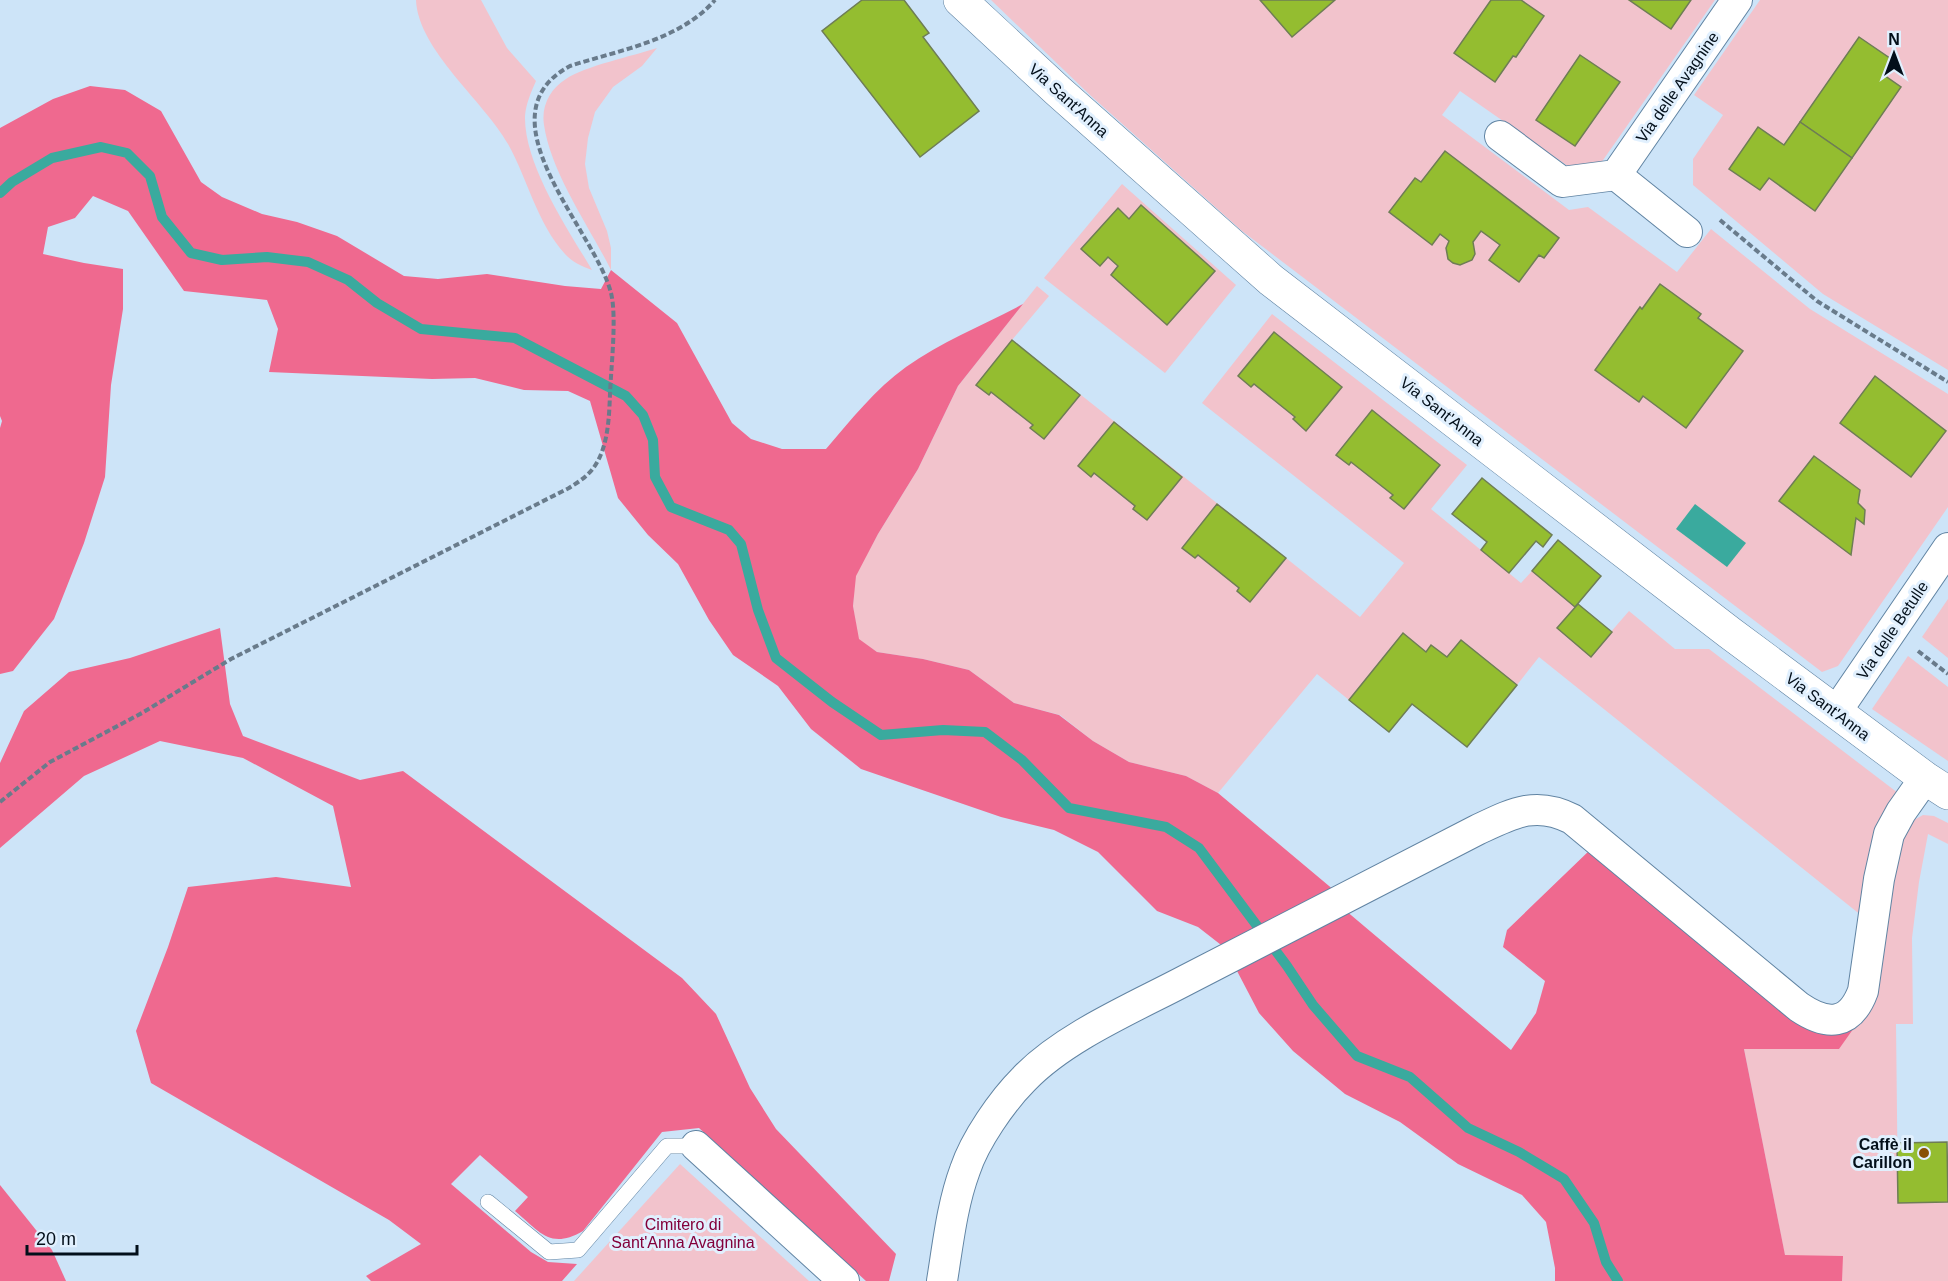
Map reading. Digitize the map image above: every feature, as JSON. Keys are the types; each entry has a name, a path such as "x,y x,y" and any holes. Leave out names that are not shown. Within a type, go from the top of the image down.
{"street":[{"name":"Via Sant'Anna","path":"960,0 1058,91 1271,280 1836,712 1936,785"},
{"name":"Via delle Avagnine","path":"1616,175 1737,0"},
{"path":"1500,136 1562,182 1616,175 1687,232"},
{"name":"Via delle Betulle","path":"1836,712 1948,548"},
{"path":"942,1281 965,1168 988,1126 1023,1079 1047,1057 1226,959 1513,813 1532,809 1546,810 1561,813 1572,819 1799,1007 1816,1017 1838,1019 1853,1012 1863,992 1879,879 1889,834 1901,812 1936,785"},
{"path":"696,1146 843,1281"}],"lane":[{"path":"488,1202 549,1252 578,1250 667,1146 696,1146"}],"path":[{"path":"0,802 50,762 142,713 231,659 569,488 588,475 598,462 604,445 609,411 613,312 611,294 540,150 534,130 538,97 549,79 560,71 670,33 696,17 715,0"},
{"path":"1716,217 1817,302 1948,382"}],"green space":[{"path":"416,0 481,0 507,48 536,81 525,116 532,155 549,196 592,270 571,259 555,242 540,215 508,144 428,38 420,19"},
{"path":"991,0 1715,0 1601,163 1569,167 1460,91 1442,115 1569,210 1588,207 1677,272 1711,229 1810,309 1948,394 1948,507 1838,666 1822,672 1242,231 1090,95"},
{"path":"1760,0 1948,0 1948,370 1823,294 1693,185 1693,159 1723,115 1694,95"},
{"path":"657,48 642,66 613,87 595,112 588,138 585,164 589,188 607,231 611,248 611,270 554,162 544,125 545,105 555,88 574,74"},
{"path":"1122,184 1236,285 1165,373 1044,278"},
{"path":"1037,286 1049,296 1012,340 1360,617 1404,563 1202,403 1272,314 1467,465 1431,509 1521,583 1532,571 1575,607 1557,628 1590,656 1629,611 1675,649 1709,649 1898,793 1862,916 1539,657 1517,685 1461,640 1447,657 1431,645 1426,652 1403,633 1349,700 1317,674 1218,793 1186,776 1129,762 1093,741 1060,715 1014,703 969,670 923,659 877,652 858,639 853,606 855,576 918,469 958,386"},
{"path":"1948,599 1948,658 1922,637"},
{"path":"1908,656 1948,687 1948,761 1872,709"},
{"path":"1923,815 1934,816 1948,823 1948,844 1928,834 1912,938 1913,1024 1896,1024 1898,1203 1948,1202 1948,1281 1842,1281 1842,1256 1785,1256 1744,1049 1839,1049 1883,920 1903,835 1914,820"},
{"name":"Cimitero di Sant'Anna Avagnina","path":"680,1164 809,1281 574,1281"}],"shaded area":[{"path":"90,86 125,90 161,111 201,182 222,197 262,214 297,222 337,236 404,276 438,279 487,274 601,289 611,270 677,323 732,423 751,439 782,449 826,449 874,395 906,367 949,341 1023,304 958,386 918,469 878,534 856,576 853,606 859,639 877,652 923,659 969,670 1014,703 1059,715 1093,741 1129,762 1186,776 1218,793 1335,891 1225,948 1198,927 1157,911 1098,852 1054,830 1001,817 861,769 811,729 778,686 733,655 709,620 678,564 648,535 618,498 590,401 568,391 524,390 475,378 432,379 269,372 278,329 267,300 184,291 128,211 93,196 75,218 48,227 43,254 123,269 123,309 111,385 105,477 84,543 54,619 13,671 0,674 0,428 2,421 0,416 0,128 53,99"},
{"path":"1695,504 1746,543 1727,567 1676,529"},
{"path":"220,628 230,704 243,736 360,780 403,771 682,978 716,1014 750,1088 776,1129 896,1254 889,1281 866,1281 699,1128 662,1132 583,1231 562,1239 554,1239 539,1232 515,1211 528,1197 480,1155 451,1184 531,1252 548,1262 577,1264 562,1281 371,1281 366,1276 421,1244 389,1220 151,1083 136,1031 188,887 276,877 351,887 333,806 243,758 160,741 84,776 0,848 0,763 24,711 69,672 130,658"},
{"path":"1592,848 1801,1022 1856,1025 1839,1049 1744,1049 1785,1255 1843,1256 1842,1281 1555,1281 1555,1268 1546,1222 1522,1195 1458,1164 1400,1122 1345,1094 1293,1051 1259,1013 1236,969 1345,910 1511,1050 1536,1013 1545,981 1503,947 1507,930"},
{"path":"0,1185 52,1250 66,1281 0,1281"}],"building":[{"path":"862,0 904,0 929,33 923,37 979,111 920,157 822,31"},
{"path":"1260,0 1335,0 1292,37"},
{"path":"1491,0 1521,0 1544,16 1516,57 1513,56 1495,82 1454,53"},
{"path":"1629,0 1691,0 1671,29"},
{"path":"1859,37 1894,61 1884,75 1901,87 1852,158 1800,122"},
{"path":"1580,55 1620,82 1575,146 1536,120"},
{"path":"1800,122 1852,158 1815,211 1769,178 1760,190 1729,169 1758,127 1784,145"},
{"path":"1445,151 1559,238 1544,258 1539,255 1519,282 1489,260 1500,245 1481,231 1473,242 1475,254 1472,260 1460,265 1448,259 1446,248 1449,241 1440,234 1432,245 1389,212 1415,178 1421,182"},
{"path":"1141,205 1215,271 1167,325 1111,275 1118,266 1108,257 1100,266 1081,249 1118,208 1129,219"},
{"path":"1660,284 1701,314 1698,318 1743,351 1686,428 1643,396 1639,402 1595,370 1640,307 1642,309"},
{"path":"1274,332 1342,387 1306,431 1293,419 1295,417 1254,384 1251,387 1238,376"},
{"path":"1012,340 1080,395 1044,439 1030,428 1033,425 991,392 989,395 976,385"},
{"path":"1875,376 1946,431 1911,477 1840,423"},
{"path":"1372,410 1440,465 1404,509 1390,498 1393,495 1351,462 1349,465 1336,455"},
{"path":"1114,422 1182,477 1147,520 1133,509 1135,506 1094,473 1091,477 1078,466"},
{"path":"1814,456 1860,490 1858,503 1865,510 1864,524 1856,518 1851,555 1779,501"},
{"path":"1482,478 1552,535 1543,547 1536,541 1509,573 1481,550 1487,542 1452,514"},
{"path":"1217,504 1286,558 1250,602 1237,591 1239,588 1198,555 1195,558 1182,548"},
{"path":"1558,540 1601,576 1575,607 1532,571"},
{"path":"1578,604 1612,632 1591,657 1557,628"},
{"path":"1403,633 1426,652 1431,645 1447,657 1461,640 1517,685 1467,747 1412,704 1389,732 1349,700"},
{"path":"1947,1142 1948,1202 1898,1203 1897,1143"}],"waterway":[{"path":"0,193 12,182 52,158 101,147 127,153 150,176 162,217 191,253 222,260 267,257 308,262 348,280 377,303 421,329 515,338 626,396 643,415 653,440 655,477 671,507 729,530 741,544 758,610 776,658 832,702 881,735 943,730 985,732 1022,760 1069,808 1166,827 1199,848 1287,966 1313,1005 1357,1056 1410,1077 1468,1128 1519,1152 1564,1179 1594,1223 1606,1262 1618,1281"}],"place":[{"name":"Caffè il Carillon","path":"1924,1153"}]}
